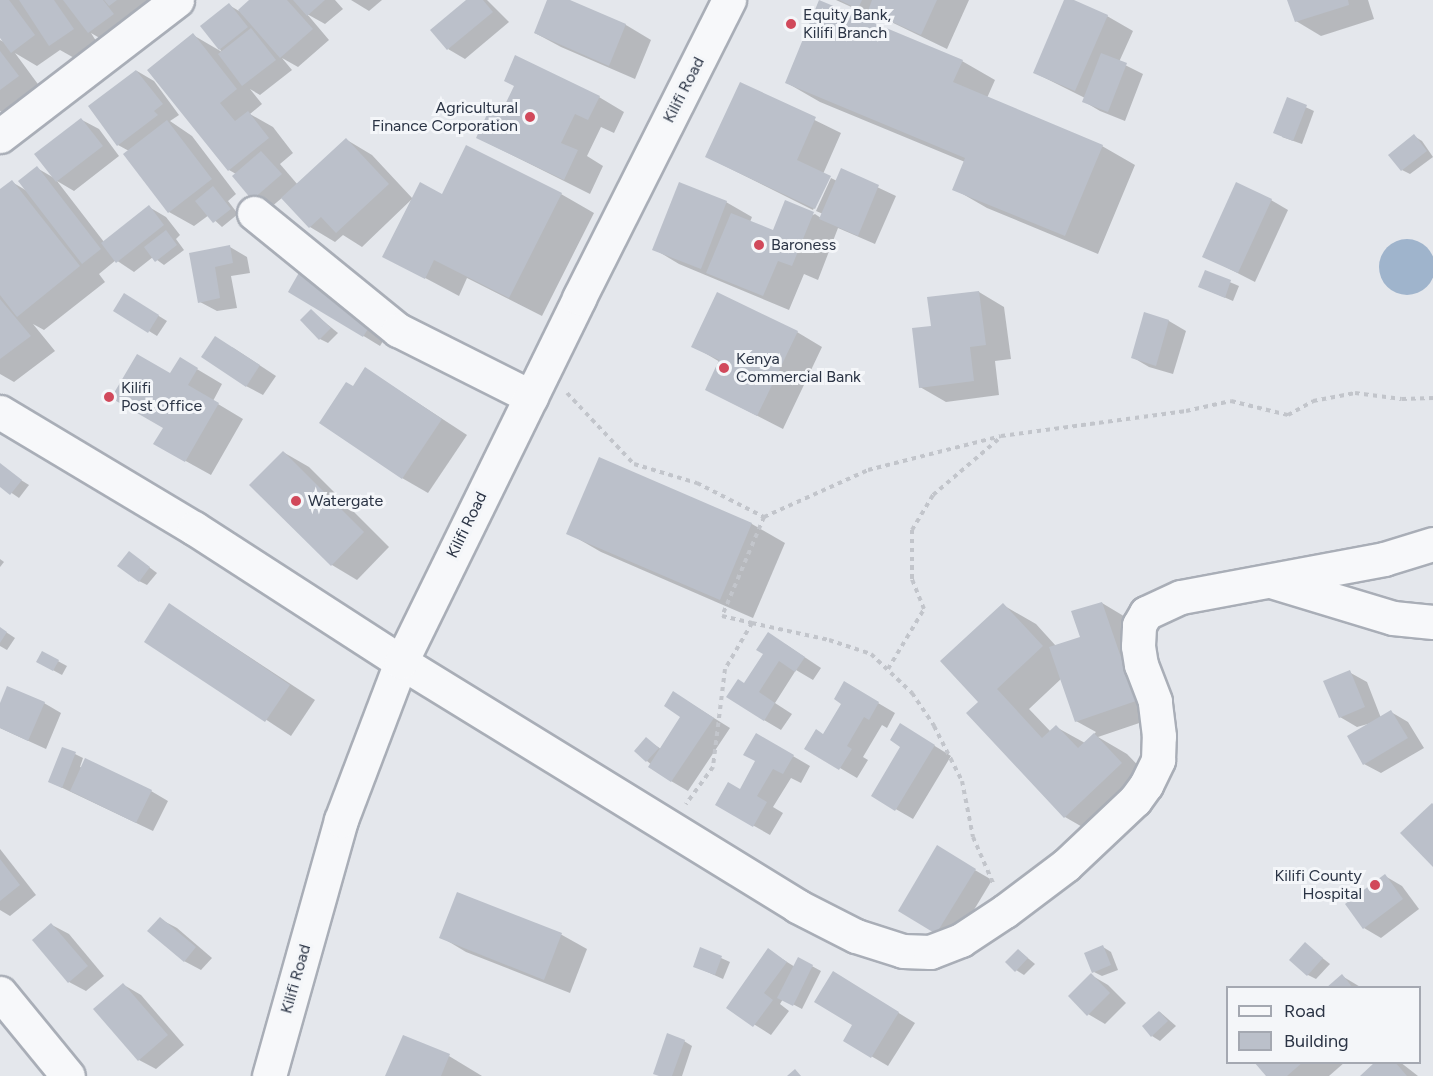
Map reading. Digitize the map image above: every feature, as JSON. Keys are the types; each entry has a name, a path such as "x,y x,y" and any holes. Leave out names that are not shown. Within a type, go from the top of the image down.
{"street":[{"path":"0,136 177,0"},
{"name":"Kilifi Road","path":"269,1076 341,820 401,662 729,0"},
{"path":"254,213 398,330 538,383"},
{"path":"0,412 194,528 401,662 798,906 856,936 903,951 930,952 961,940 1005,911 1066,865 1135,800 1158,760 1159,736 1155,701 1141,665 1138,646 1139,625 1146,613 1181,597 1384,559 1433,543"},
{"path":"1269,581 1393,618 1433,622"},
{"path":"0,993 68,1076"}],"path":[{"path":"538,383 634,464 698,483 764,517"},
{"path":"1005,911 973,837 962,781 934,726 912,693 871,654 829,640 722,616 764,517 868,470 1001,436 1176,413 1231,401 1288,415 1313,401 1355,393 1402,399 1433,398"},
{"path":"888,669 924,609 912,579 912,530 933,495 1001,436"},
{"path":"669,826 713,767 725,669 752,623"}],"water":[{"path":"1407,239 1418,241 1427,247 1433,256 1433,278 1427,287 1418,293 1407,295 1396,293 1387,287 1381,278 1379,267 1381,256 1387,247 1396,241"}],"building":[{"path":"0,0 9,0 35,35 11,53 0,38"},
{"path":"19,0 54,0 74,29 49,46"},
{"path":"63,0 103,0 114,14 88,33"},
{"path":"104,0 117,0 109,6"},
{"path":"249,0 287,0 313,29 280,58 238,10"},
{"path":"293,0 325,0 307,16"},
{"path":"466,0 483,0 493,12 447,50 430,30"},
{"path":"547,0 570,0 626,24 609,66 534,33"},
{"path":"819,0 963,60 953,82 1103,145 1065,236 952,190 965,158 785,83"},
{"path":"839,0 862,0 858,9"},
{"path":"872,0 937,0 921,35 868,11"},
{"path":"1064,0 1074,0 1108,15 1075,91 1033,73"},
{"path":"1287,0 1348,0 1349,5 1295,22"},
{"path":"229,3 248,27 219,50 200,26"},
{"path":"251,28 276,60 242,86 218,54"},
{"path":"193,33 237,89 220,103 235,121 248,111 269,138 228,171 147,70"},
{"path":"0,51 19,76 0,90"},
{"path":"1101,53 1127,63 1108,112 1082,102"},
{"name":"Agricultural Finance Corporation","path":"515,55 600,96 588,120 575,114 561,143 578,150 564,180 476,138 490,108 501,113 514,86 504,81"},
{"path":"136,70 163,104 154,111 158,115 117,146 88,106"},
{"path":"740,82 816,117 797,160 831,176 815,209 705,157"},
{"path":"1287,97 1307,105 1293,141 1273,133"},
{"path":"81,118 103,146 56,182 34,154"},
{"path":"167,120 212,179 168,213 123,154"},
{"path":"1414,134 1427,151 1401,171 1388,155"},
{"path":"346,138 389,184 336,233 321,217 309,228 281,198"},
{"path":"466,145 562,193 509,298 434,260 425,279 382,257 420,182 442,194"},
{"path":"261,151 282,174 252,200 232,176"},
{"path":"37,166 101,249 82,264 18,181"},
{"path":"841,168 879,185 858,236 819,219"},
{"path":"12,180 80,266 17,317 0,295 0,189"},
{"path":"679,182 727,201 701,269 652,250"},
{"path":"1236,182 1272,199 1238,273 1202,257"},
{"path":"213,186 231,209 213,223 195,201"},
{"name":"Baroness","path":"785,200 814,212 792,266 778,261 763,296 706,273 731,213 773,230"},
{"path":"149,205 164,225 116,263 101,243"},
{"path":"166,230 177,245 155,262 144,247"},
{"path":"230,245 233,263 215,267 220,298 198,303 189,253"},
{"path":"301,269 377,314 363,337 288,292"},
{"path":"1205,270 1231,280 1225,298 1198,287"},
{"path":"979,291 986,345 970,347 974,381 919,388 912,328 931,326 927,297"},
{"path":"717,292 798,331 757,416 705,390 719,360 691,347"},
{"path":"124,293 159,315 148,333 113,311"},
{"path":"0,299 31,336 0,359"},
{"path":"311,309 331,328 319,340 300,320"},
{"path":"1144,312 1169,320 1156,366 1131,358"},
{"path":"215,336 260,365 246,387 201,357"},
{"path":"137,354 170,373 180,357 198,368 188,385 219,403 185,462 153,444 163,428 111,398"},
{"path":"365,367 442,419 402,479 319,423 346,382 353,386"},
{"path":"283,451 364,532 331,566 249,485"},
{"path":"599,457 752,523 720,600 566,534"},
{"path":"0,463 22,480 10,495 0,487"},
{"path":"129,551 150,567 139,582 117,566"},
{"path":"1102,602 1136,701 1075,722 1049,647 1080,637 1071,611"},
{"path":"169,603 290,685 265,722 144,642"},
{"path":"1003,603 1043,646 997,689 1042,738 1056,725 1078,748 1094,733 1122,763 1064,818 966,713 978,702 940,661"},
{"path":"0,627 7,632 0,643"},
{"path":"768,632 805,657 795,672 779,661 759,692 775,703 764,721 726,697 738,679 744,683 763,654 756,650"},
{"path":"42,651 59,660 53,671 36,662"},
{"path":"1350,670 1365,707 1339,718 1323,681"},
{"path":"844,681 879,702 869,720 864,717 847,746 852,749 839,770 804,749 816,729 823,734 841,704 834,699"},
{"path":"7,686 45,702 28,741 0,728 0,703"},
{"path":"673,691 714,718 671,782 648,767 680,717 664,706"},
{"path":"1391,710 1408,738 1363,765 1347,736"},
{"path":"900,723 935,745 895,811 871,796 900,747 890,740"},
{"path":"756,733 794,755 783,774 773,769 757,796 767,802 753,827 715,805 728,782 740,789 755,761 743,755"},
{"path":"646,737 659,748 646,762 634,751"},
{"path":"62,747 76,752 62,788 48,782"},
{"path":"85,758 152,790 136,823 70,791"},
{"path":"1433,804 1433,867 1400,833"},
{"path":"937,845 976,869 936,934 898,911"},
{"path":"0,859 20,885 0,901"},
{"path":"1385,874 1403,899 1363,929 1345,904"},
{"path":"457,892 562,933 544,980 439,938"},
{"path":"160,917 196,947 184,962 147,931"},
{"path":"51,923 88,966 68,983 32,940"},
{"path":"1305,942 1323,958 1307,976 1289,960"},
{"path":"1103,945 1111,965 1092,973 1084,953"},
{"path":"700,947 722,956 715,975 693,967"},
{"path":"768,948 787,962 764,993 773,1000 753,1027 726,1008"},
{"path":"1018,949 1028,958 1015,972 1005,962"},
{"path":"798,957 813,965 793,1006 777,998"},
{"path":"833,971 899,1012 871,1058 843,1041 852,1025 814,1002"},
{"path":"1091,973 1110,993 1087,1016 1068,996"},
{"path":"1342,974 1351,986 1328,986"},
{"path":"123,983 168,1035 138,1061 93,1009"},
{"path":"1159,1011 1168,1021 1151,1037 1142,1026"},
{"path":"667,1033 685,1040 672,1076 659,1076 653,1074"},
{"path":"403,1035 450,1054 441,1076 385,1076"},
{"path":"1256,1064 1301,1064 1287,1076 1266,1076"},
{"path":"1373,1064 1397,1064 1407,1076 1360,1076"},
{"path":"795,1069 801,1076 787,1076"}],"place":[{"name":"Equity Bank, Kilifi Branch","path":"791,24"},
{"name":"Agricultural Finance Corporation","path":"530,117"},
{"name":"Baroness","path":"759,245"},
{"name":"Kenya Commercial Bank","path":"724,368"},
{"name":"Kilifi Post Office","path":"109,397"},
{"name":"Watergate","path":"296,501"},
{"name":"Kilifi County Hospital","path":"1375,885"}]}
